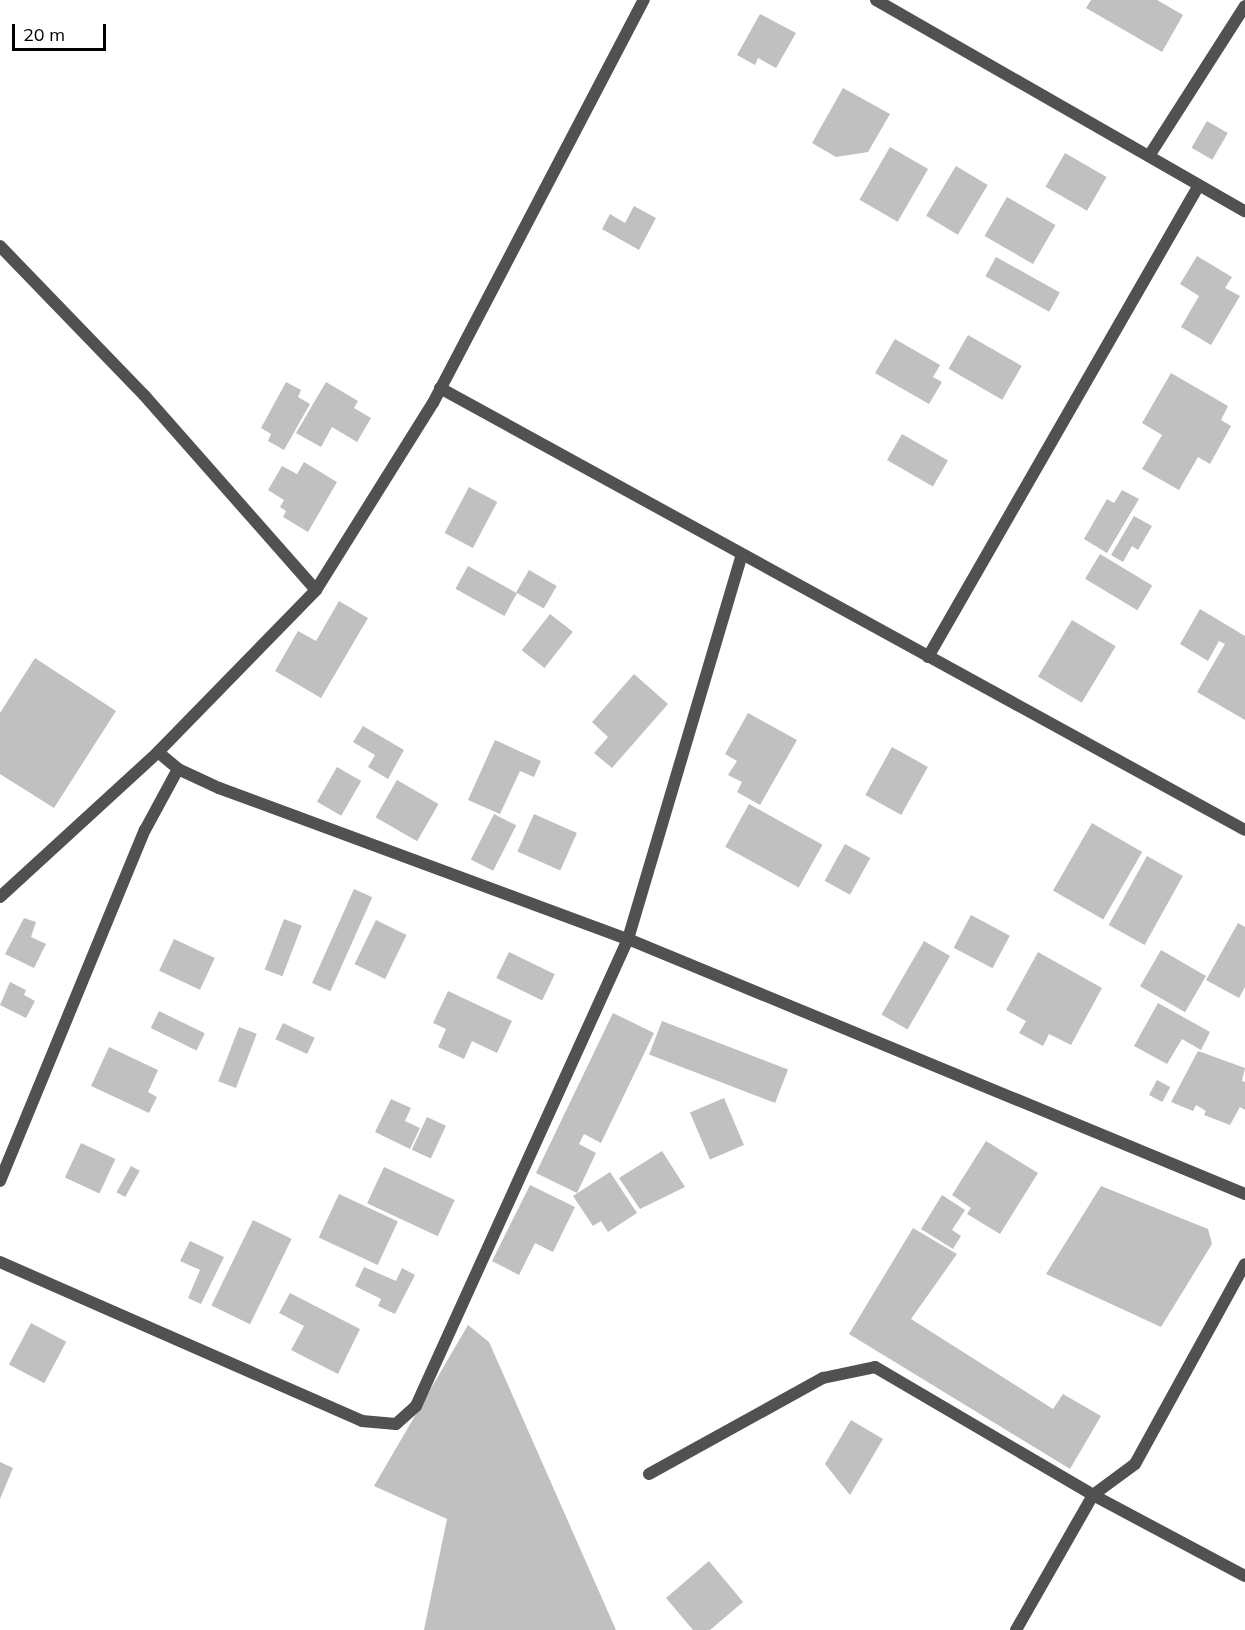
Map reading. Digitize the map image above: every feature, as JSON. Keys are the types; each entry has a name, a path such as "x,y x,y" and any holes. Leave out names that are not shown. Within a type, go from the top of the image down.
{"street":[{"path":"0,897 158,752 316,590 440,388 644,0"},
{"path":"876,0 1245,211"},
{"path":"1149,156 1245,6"},
{"path":"928,657 1199,185"},
{"path":"0,246 144,395 316,590"},
{"path":"440,388 1245,830"},
{"path":"0,1262 362,1421 396,1424 416,1406 628,939 742,555"},
{"path":"158,752 178,769 219,788 628,939 1245,1194"},
{"path":"0,1181 145,830 178,769"},
{"path":"1016,1630 1093,1495 1135,1464 1245,1264"},
{"path":"649,1474 823,1378 874,1367 1093,1495 1245,1576"}],"building":[{"path":"1091,0 1157,0 1183,15 1162,52 1086,8"},
{"path":"760,14 796,33 776,68 758,58 755,65 737,55"},
{"path":"843,88 890,114 868,152 836,157 812,143"},
{"path":"1207,121 1228,133 1212,160 1192,148"},
{"path":"890,147 928,169 898,222 860,200"},
{"path":"1065,153 1107,177 1087,211 1046,187"},
{"path":"956,166 988,185 958,235 926,216"},
{"path":"1007,197 1055,225 1033,264 984,236"},
{"path":"634,206 656,218 639,250 602,229 610,214 625,223"},
{"path":"1197,256 1232,277 1225,288 1240,296 1211,345 1181,327 1199,296 1180,284"},
{"path":"996,257 1060,292 1049,312 985,276"},
{"path":"968,335 1022,366 1002,400 948,369"},
{"path":"895,339 940,365 933,377 942,382 929,404 875,373"},
{"path":"1171,373 1228,406 1221,420 1231,426 1210,464 1198,457 1179,490 1142,469 1162,435 1142,423"},
{"path":"286,382 301,390 298,397 310,404 284,450 268,441 271,434 261,428"},
{"path":"326,382 358,401 354,408 371,418 357,442 332,427 321,447 296,433"},
{"path":"902,434 948,460 933,486 887,460"},
{"path":"304,462 337,482 308,532 283,517 286,511 280,507 284,500 268,490 282,466 297,474"},
{"path":"469,487 497,502 473,548 445,533"},
{"path":"1122,490 1139,499 1107,553 1084,539 1107,499 1114,503"},
{"path":"1134,516 1152,526 1138,550 1132,546 1123,562 1111,555"},
{"path":"1100,554 1152,585 1137,610 1085,579"},
{"path":"468,566 517,593 504,616 455,589"},
{"path":"529,570 557,586 544,609 516,593"},
{"path":"339,601 368,618 321,698 275,671 298,631 316,641"},
{"path":"1200,609 1245,636 1245,720 1197,692 1225,644 1219,641 1208,661 1180,644"},
{"path":"550,614 573,632 545,668 522,650"},
{"path":"1072,620 1116,646 1082,703 1038,677"},
{"path":"35,658 116,711 54,808 0,774 0,713"},
{"path":"634,674 668,704 612,768 594,753 608,737 592,722"},
{"path":"748,713 797,740 760,805 737,792 742,782 728,775 737,761 725,754"},
{"path":"363,726 404,750 388,779 368,767 375,755 353,742"},
{"path":"495,740 541,761 534,777 520,771 500,814 468,800"},
{"path":"892,747 928,767 901,815 865,795"},
{"path":"337,767 361,781 341,816 317,802"},
{"path":"397,780 439,804 417,841 376,817"},
{"path":"749,804 822,845 799,888 725,847"},
{"path":"494,814 516,825 493,871 471,859"},
{"path":"534,814 577,833 560,871 517,851"},
{"path":"1092,823 1142,852 1103,920 1053,891"},
{"path":"845,844 870,858 850,895 825,881"},
{"path":"1147,856 1183,876 1145,945 1109,925"},
{"path":"354,889 372,897 330,991 312,983"},
{"path":"971,915 1010,936 992,968 954,948"},
{"path":"24,918 36,922 31,937 46,944 34,968 5,954"},
{"path":"284,919 302,926 282,976 265,969"},
{"path":"376,920 407,935 385,979 355,964"},
{"path":"1238,923 1245,927 1245,987 1239,998 1206,980"},
{"path":"174,939 215,958 200,990 159,971"},
{"path":"924,941 950,956 907,1030 882,1015"},
{"path":"1161,950 1206,976 1185,1012 1140,986"},
{"path":"509,952 555,974 542,1000 496,978"},
{"path":"1038,952 1102,988 1071,1045 1049,1034 1043,1046 1019,1033 1026,1021 1006,1010"},
{"path":"10,982 26,990 24,995 35,1001 26,1018 0,1005"},
{"path":"448,991 512,1021 497,1053 472,1041 464,1059 438,1047 446,1029 433,1023"},
{"path":"1158,1003 1210,1032 1201,1050 1182,1039 1167,1064 1134,1046"},
{"path":"159,1011 205,1033 197,1050 151,1028"},
{"path":"613,1013 654,1033 601,1143 584,1134 579,1144 596,1153 577,1193 536,1173"},
{"path":"662,1021 788,1069 775,1103 649,1055"},
{"path":"283,1023 315,1038 307,1054 275,1039"},
{"path":"239,1027 257,1034 236,1088 218,1081"},
{"path":"109,1047 158,1070 148,1092 157,1097 149,1113 91,1086"},
{"path":"1198,1051 1245,1068 1242,1081 1245,1082 1245,1110 1240,1107 1230,1125 1204,1115 1206,1111 1196,1105 1193,1111 1171,1102"},
{"path":"1157,1080 1170,1087 1162,1102 1149,1095"},
{"path":"724,1098 744,1145 710,1159 690,1112"},
{"path":"391,1099 411,1108 405,1121 420,1128 410,1149 375,1132"},
{"path":"427,1117 446,1126 431,1159 412,1150"},
{"path":"986,1141 1038,1173 1000,1234 967,1214 971,1208 952,1195"},
{"path":"81,1143 115,1159 99,1193 65,1177"},
{"path":"662,1151 685,1187 640,1209 619,1178"},
{"path":"131,1166 140,1171 125,1197 116,1192"},
{"path":"384,1167 455,1200 438,1236 367,1203"},
{"path":"610,1172 637,1213 608,1232 601,1221 593,1226 573,1196"},
{"path":"530,1185 575,1207 553,1252 535,1243 519,1275 492,1261"},
{"path":"1101,1186 1208,1229 1212,1244 1161,1327 1046,1274"},
{"path":"339,1194 398,1221 378,1265 319,1238"},
{"path":"942,1195 965,1210 952,1230 961,1236 953,1249 921,1229"},
{"path":"253,1220 292,1239 250,1324 211,1305"},
{"path":"913,1228 957,1254 911,1319 1053,1409 1063,1394 1101,1416 1070,1469 849,1334"},
{"path":"190,1241 224,1257 201,1304 188,1298 200,1270 180,1261"},
{"path":"364,1267 396,1281 402,1268 415,1275 395,1314 378,1306 381,1299 355,1286"},
{"path":"290,1293 360,1329 338,1374 291,1350 304,1326 279,1313"},
{"path":"31,1323 66,1342 44,1383 9,1364"},
{"path":"468,1325 489,1342 616,1630 424,1630 447,1519 374,1486"},
{"path":"851,1420 883,1439 850,1495 825,1464"},
{"path":"0,1462 13,1468 0,1499"},
{"path":"709,1561 743,1602 710,1630 693,1630 666,1598"}]}
